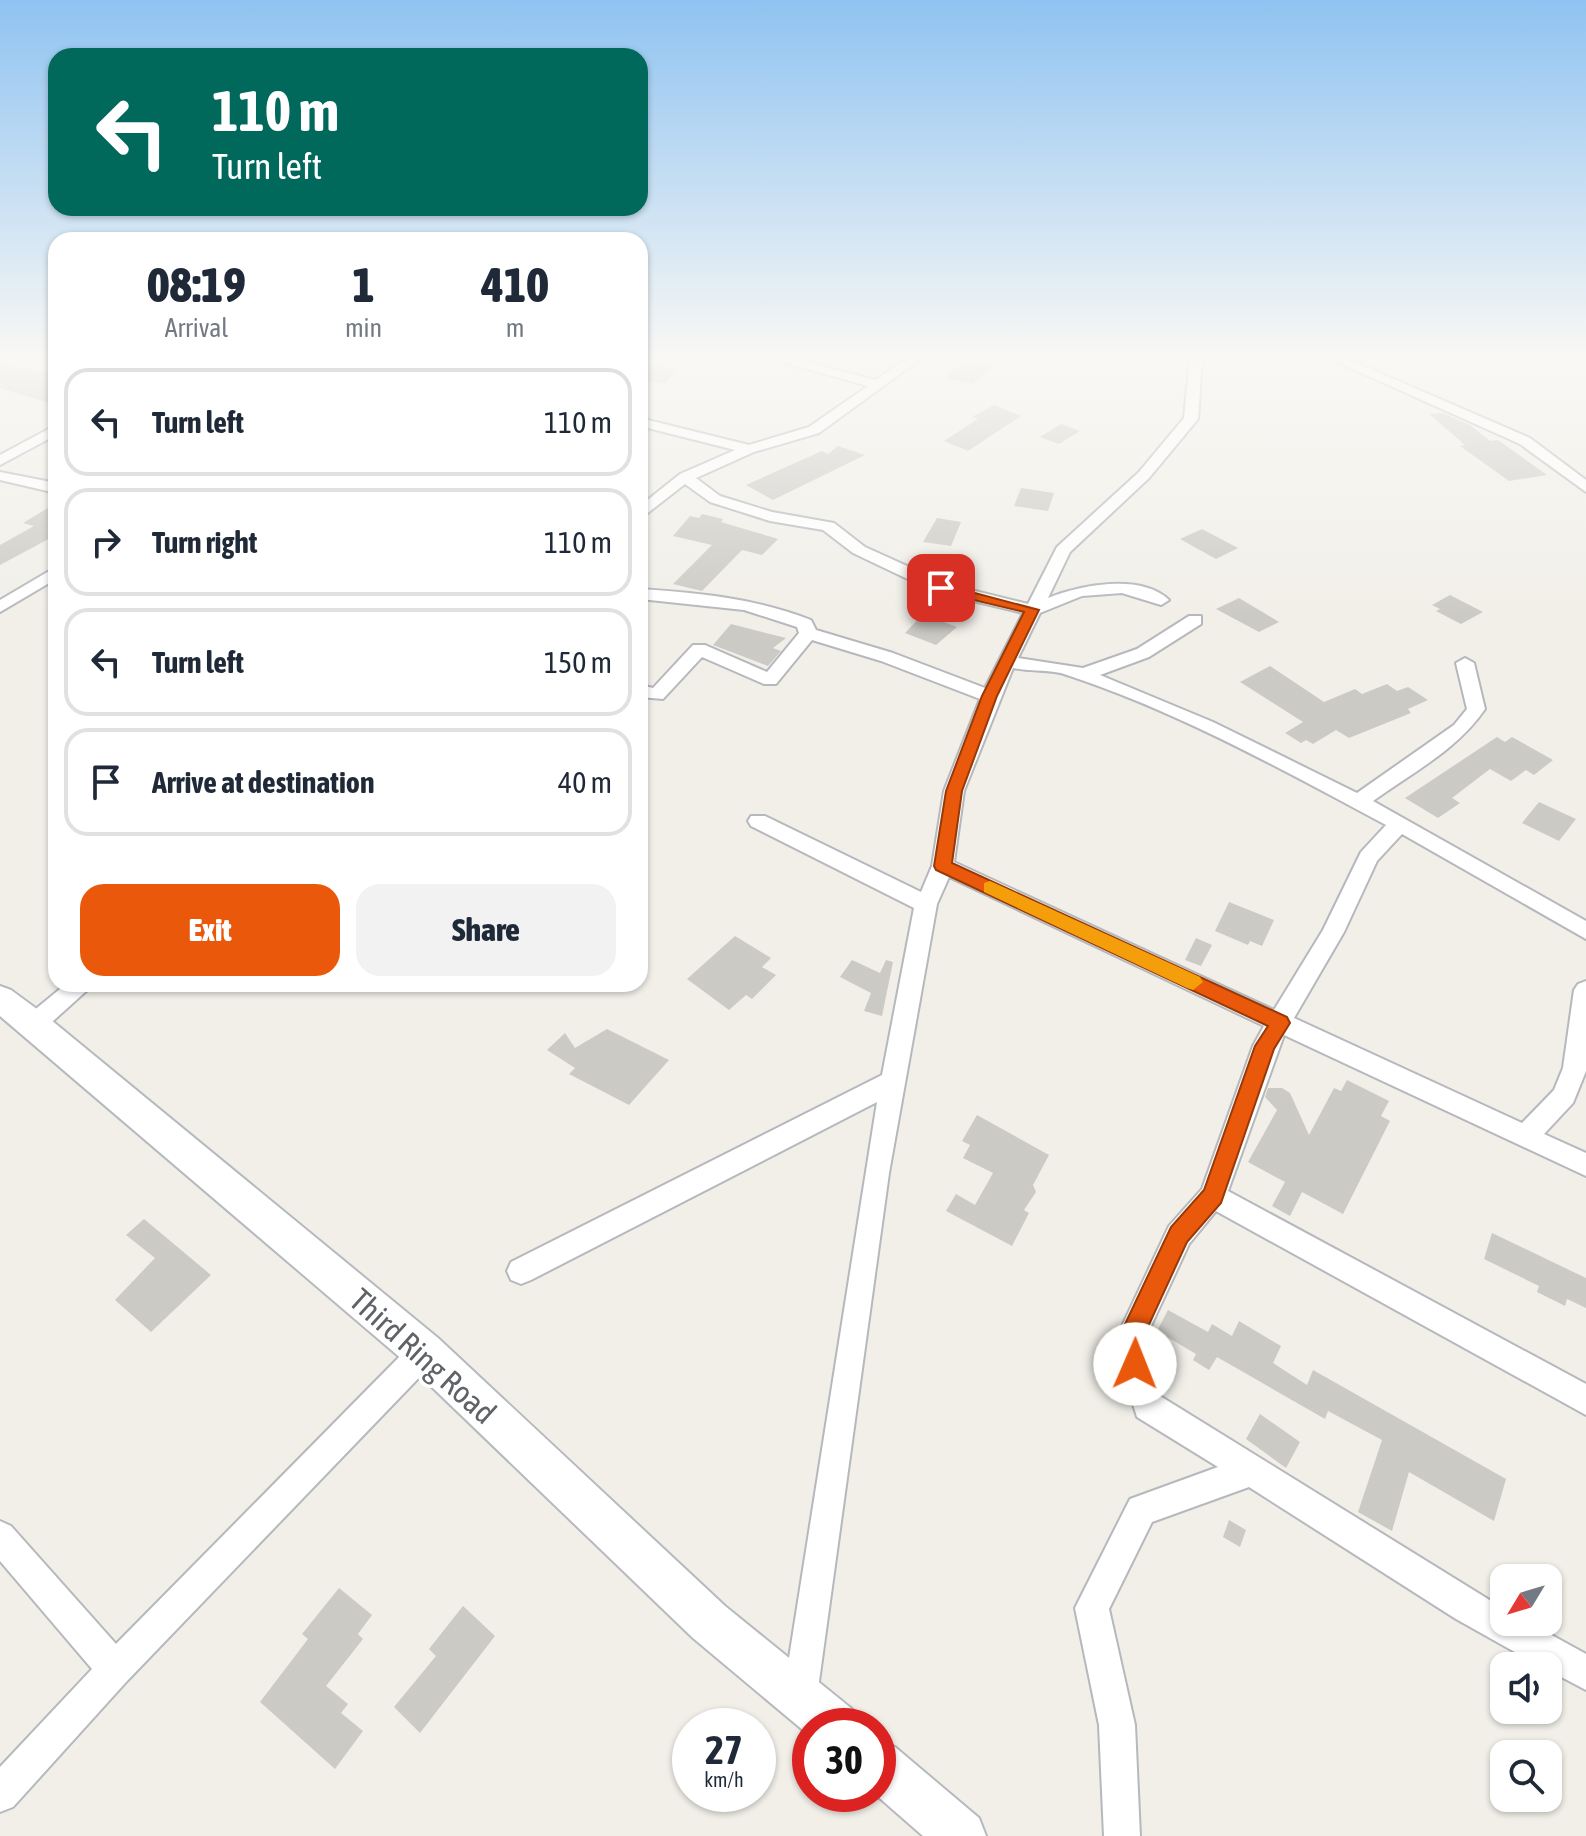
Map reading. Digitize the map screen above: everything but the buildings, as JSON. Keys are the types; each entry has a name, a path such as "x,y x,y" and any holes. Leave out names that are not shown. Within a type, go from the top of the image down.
{"street":[{"path":"0,461 30,444"},
{"path":"728,444 749,449"},
{"path":"648,507 685,477 767,444"},
{"path":"800,1696 876,1173 926,904 943,866 954,791 990,696 1063,550 1144,475 1170,444"},
{"path":"1529,444 1586,487"},
{"path":"0,476 48,486"},
{"path":"685,477 715,499 770,516 828,526 859,550 941,588 1032,610 1079,591 1123,588 1161,600"},
{"path":"0,607 48,577"},
{"path":"648,595 725,600 768,608 805,624 808,633"},
{"path":"1082,675 1143,653 1195,620"},
{"path":"648,693 657,695 699,649 770,680 808,633"},
{"path":"808,633 887,657 990,696"},
{"path":"1008,661 1070,669 1194,721 1498,878 1586,931"},
{"path":"1356,803 1461,729 1476,709 1465,663"},
{"path":"758,821 926,904"},
{"path":"1398,825 1368,857 1333,932 1265,1046 1213,1196 1179,1235 1128,1343 1148,1406 1468,1607 1586,1673"},
{"path":"943,866 1586,1165"},
{"path":"1525,1137 1564,1096 1575,1068 1586,990"},
{"path":"34,1024 72,992"},
{"name":"Third Ring Road","path":"0,999 34,1024 424,1352 709,1622 814,1708"},
{"path":"521,1271 894,1081"},
{"path":"1213,1196 1586,1400"},
{"path":"0,1794 115,1669 424,1352"},
{"path":"1122,1836 1117,1725 1092,1608 1141,1510 1252,1471"},
{"path":"0,1537 115,1669"},
{"path":"896,1780 961,1836"}],"slow traffic":[{"path":"990,888 1193,982"}],"route":[{"path":"941,588 1032,610 990,696 954,791 943,866 1280,1023 1265,1046 1213,1196 1179,1235 1128,1343 1135,1364"}]}
